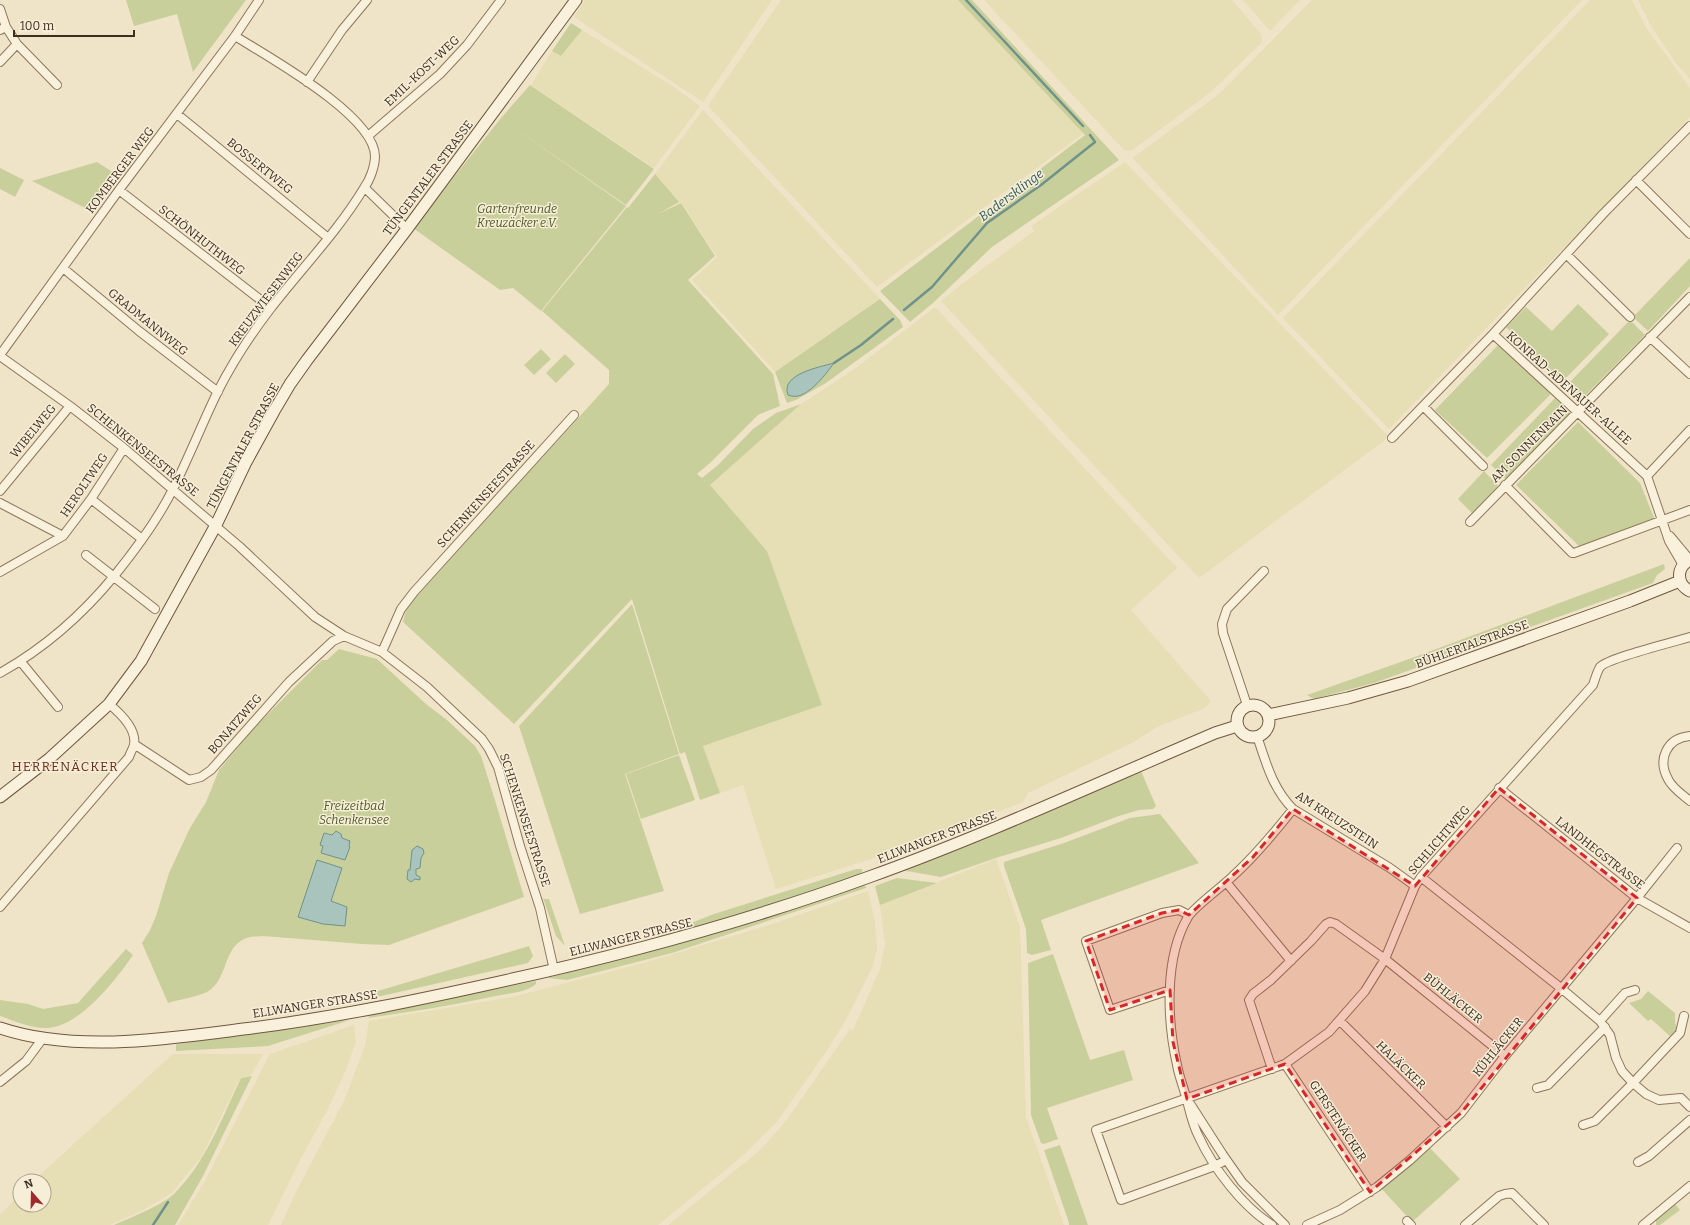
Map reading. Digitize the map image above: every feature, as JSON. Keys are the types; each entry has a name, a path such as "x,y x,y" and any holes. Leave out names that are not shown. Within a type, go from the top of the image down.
{"main road":[{"name":"TÜNGENTALER STRASSE","path":"0,797 76,735 109,704 140,661 216,525 250,456 286,391 307,360 407,229 576,0"},
{"path":"1686,562 1679,572 1680,581 1685,588 1690,590"},
{"name":"BÜHLERTALSTRASSE","path":"1268,715 1348,698 1408,681 1630,601 1680,581"},
{"path":"1252,704 1262,707 1268,715 1268,726 1262,734 1257,736 1252,737 1243,734 1237,726 1237,716 1239,711 1247,705 1252,704"},
{"name":"ELLWANGER STRASSE","path":"0,1028 43,1038 104,1042 165,1038 273,1025 360,1012 554,970 731,924 866,878 999,827 1214,733 1237,726"}],"street":[{"name":"KOMBERGER WEG","path":"0,356 119,190 235,36 259,0"},
{"path":"308,82 342,30 367,0"},
{"name":"EMIL-KOST-WEG","path":"368,136 440,74 467,45 501,0"},
{"path":"0,9 3,28 16,44 57,85"},
{"name":"KREUZWIESENWEG","path":"0,674 21,662 65,626 114,576 142,539 173,490 218,392 242,348 270,308 365,188 369,179 375,157 372,142 352,117 308,82 235,36"},
{"path":"0,62 16,44"},
{"name":"BOSSERTWEG","path":"177,114 327,237"},
{"path":"1493,334 1636,180 1690,126"},
{"path":"1636,180 1690,234"},
{"path":"365,188 407,229"},
{"name":"SCHÖNHUTHWEG","path":"119,190 270,308"},
{"path":"1566,254 1630,317"},
{"name":"GRADMANNWEG","path":"63,268 139,332 218,392"},
{"name":"AM SONNENRAIN","path":"1470,522 1690,297"},
{"name":"KONRAD-ADENAUER-ALLEE","path":"1392,438 1493,334 1647,476"},
{"path":"1650,337 1690,374"},
{"name":"SCHENKENSEESTRASSE","path":"0,356 70,406 124,448 216,525 316,617 344,636 382,652 427,687 482,739 489,748 498,767 520,846 540,908 554,970"},
{"name":"WIBELWEG","path":"0,491 70,406"},
{"path":"1423,406 1483,466"},
{"name":"SCHENKENSEESTRASSE","path":"382,652 401,608 574,415"},
{"path":"1686,562 1662,521 1647,476 1690,430"},
{"name":"HEROLTWEG","path":"63,536 91,499 124,448"},
{"path":"1505,485 1572,553 1690,510"},
{"path":"91,499 142,539"},
{"path":"0,503 63,536"},
{"path":"0,572 63,536"},
{"path":"86,555 155,609"},
{"path":"1247,705 1223,633 1222,624 1227,610 1264,571"},
{"name":"BONATZWEG","path":"134,744 189,780 200,778 211,770 289,682 333,641 344,636"},
{"name":"SCHLICHTWEG","path":"1215,1166 1120,1200 1096,1130 1285,1064 1329,1032 1365,991 1385,959 1415,886 1421,877 1499,788 1593,685 1600,668 1606,663 1690,637"},
{"path":"21,662 58,707"},
{"path":"0,907 129,757 134,744 131,729 121,713 109,704"},
{"name":"AM KREUZSTEIN","path":"1257,736 1275,786 1293,809 1390,868 1415,886"},
{"path":"1690,736 1682,737 1672,743 1665,752 1663,762 1667,779 1672,786 1690,801"},
{"name":"LANDHEGSTRASSE","path":"1499,788 1637,898 1690,928"},
{"path":"1272,1225 1250,1207 1233,1189 1215,1166 1199,1138 1190,1115 1177,1064 1170,1013 1170,990 1175,951 1180,933 1189,915 1253,857 1293,809"},
{"name":"KÜHLÄCKER","path":"1307,1225 1340,1210 1370,1192 1409,1161 1461,1113 1505,1056 1562,989 1677,848"},
{"path":"1421,877 1562,989 1603,1024 1610,1035 1619,1065 1633,1083 1646,1094 1659,1100 1681,1098 1690,1107"},
{"path":"1226,882 1291,961 1271,980 1253,994 1249,1000 1272,1069"},
{"path":"1170,990 1110,1010 1086,941 1162,913 1179,910 1189,915"},
{"name":"BÜHLÄCKER","path":"1291,961 1326,924 1330,922 1336,924 1385,959 1505,1056"},
{"path":"1537,1088 1548,1085 1603,1024 1625,993 1635,990"},
{"path":"1583,1125 1595,1121 1680,1033 1684,1016"},
{"name":"HALÄCKER","path":"1340,1021 1447,1126"},
{"path":"0,1082 26,1061 43,1038"},
{"name":"GERSTENÄCKER","path":"1285,1064 1370,1192"},
{"path":"1187,1099 1242,1182 1285,1225"},
{"path":"1638,1162 1649,1156 1690,1120"},
{"path":"1215,1166 1226,1160"},
{"path":"1645,1224 1690,1186"},
{"path":"1465,1225 1499,1196 1512,1193 1544,1225"}],"highlighted area":[{"path":"1499,788 1637,898 1461,1113 1370,1192 1285,1064 1187,1099 1173,1042 1170,990 1110,1010 1086,941 1162,913 1179,910 1189,915 1253,857 1293,809 1415,886"}],"shaded area":[{"path":"585,0 772,0 703,102 574,17"},
{"path":"781,0 958,0 1084,133 877,287 708,106"},
{"path":"984,0 1232,0 1261,34 1262,42 1211,92 1131,151 1124,150"},
{"path":"1243,0 1300,0 1270,31"},
{"path":"1312,0 1582,0 1278,315 1133,158 1219,94"},
{"path":"1590,0 1632,0 1647,29 1690,88 1690,117 1389,429 1283,318"},
{"path":"1638,0 1690,0 1690,79 1675,62 1651,26"},
{"path":"582,30 674,87 700,106 654,168 531,85 552,51 561,56"},
{"path":"703,110 880,299 775,372 692,280 717,257 681,202 679,202 655,174"},
{"path":"1125,162 1389,437 1199,578 941,301 1034,231 1031,226"},
{"path":"936,308 1177,568 1131,610 1211,701 1205,708 1157,727 1132,743 1028,793 1023,802 919,844 776,889 743,785 720,793 703,746 822,705 767,551 709,485 801,404 853,370"},
{"path":"996,859 1020,927 1026,1117 1064,1225 668,1225 759,1151 786,1121 850,1029 853,1030 880,969 885,944 880,905"},
{"path":"868,891 875,922 877,948 873,966 847,1018 826,1052 776,1123 739,1159 658,1225 281,1225 297,1190 344,1101 365,1046 369,1021 512,997 647,962 769,925"},
{"path":"354,1025 356,1042 345,1072 327,1111 300,1160 268,1225 178,1225 206,1179 270,1054"},
{"path":"173,1054 263,1054 251,1075 240,1078 202,1156 172,1193 145,1209 110,1225 0,1225 0,1215 12,1202 12,1213 52,1213 52,1173 42,1173"}],"green space":[{"path":"126,0 246,0 193,72 177,14 134,26"},
{"path":"958,0 972,0 1119,160 992,247 933,303 910,322 880,291 1085,135"},
{"path":"571,23 582,30 561,56 552,51"},
{"name":"Gartenfreunde Kreuzäcker e.V.","path":"530,85 654,169 626,205 510,125 626,206 541,311 513,288 500,290 413,228 501,118"},
{"path":"97,162 114,173 89,210 32,181"},
{"path":"0,168 24,180 15,197 0,189"},
{"path":"655,174 679,202 658,214 681,203 715,256 688,280 773,374 780,406 758,415 697,474 702,478 718,465 753,429 776,413 801,404 710,485 767,551 822,705 703,746 720,793 700,800 685,752 680,754 632,599 514,724 403,622 407,607 609,384 609,370 542,311"},
{"path":"1690,258 1690,286 1648,331 1633,317"},
{"path":"880,299 900,320 903,327 826,383 796,400 787,403 775,372"},
{"path":"1578,304 1609,334 1562,382 1506,327 1526,307 1552,331"},
{"path":"1630,320 1645,335 1583,398 1568,384"},
{"path":"1499,344 1551,394 1487,458 1435,410"},
{"path":"541,349 551,359 534,375 524,365"},
{"path":"565,354 575,364 556,383 546,373"},
{"path":"1555,398 1570,413 1506,479 1491,465"},
{"path":"1578,422 1640,483 1655,520 1580,547 1516,485"},
{"path":"1484,471 1498,486 1473,514 1458,499"},
{"path":"1664,564 1665,569 1657,575 1653,583 1374,683 1314,699 1307,695 1412,658"},
{"path":"632,604 679,754 625,774 664,891 580,914 519,726"},
{"name":"Freizeitbad Schenkensee","path":"339,649 377,659 475,746 481,756 524,897 389,945 263,936 249,937 239,942 233,948 223,972 214,987 207,992 168,1003 142,943 156,916 169,873 190,828 206,802 219,770 256,726 322,660 327,660"},
{"path":"679,755 695,800 641,819 626,774"},
{"path":"1141,771 1156,806 1153,809 1139,810 1119,816 1061,838 941,877 901,870 1056,808"},
{"path":"1160,814 1199,863 1041,920 1051,950 1032,955 1027,953 1026,929 1004,866 1004,862 1064,843 1130,818"},
{"path":"856,869 862,869 860,875 763,908 669,935 655,937 714,914"},
{"path":"897,878 937,883 880,905 875,886"},
{"path":"865,885 866,888 672,953 567,980 547,978 658,949"},
{"path":"543,898 549,899 565,946 556,936"},
{"path":"529,946 533,956 528,963 368,999 371,993"},
{"path":"126,949 133,955 117,977 96,1000 72,1019 60,1025 42,1028 0,1016 0,1000 28,1004 43,1009 78,1003"},
{"path":"1053,954 1090,1060 1124,1050 1133,1080 1047,1108 1058,1139 1044,1144 1041,1143 1031,1115 1028,963"},
{"path":"536,981 536,984 532,987 517,992 368,1018 371,1014"},
{"path":"1648,991 1675,1013 1675,1023 1678,1030 1671,1037 1651,1019 1648,1021 1629,1003 1641,999"},
{"path":"350,1020 268,1046 176,1051 176,1044"},
{"path":"252,1076 203,1176 175,1225 114,1225 154,1207 174,1194 204,1154 220,1124 241,1078"},
{"path":"1060,1145 1088,1225 1069,1225 1044,1150"},
{"path":"1430,1148 1460,1179 1412,1222 1380,1187 1408,1168"},
{"path":"1675,1204 1680,1210 1660,1225 1656,1225 1656,1220"}],"water":[{"path":"834,363 820,381 808,392 801,395 788,395 787,388 795,377 811,369"},
{"path":"336,831 341,834 342,838 350,841 350,847 345,860 321,853 323,846 320,845 324,833 332,835"},
{"path":"417,846 423,849 424,853 421,858 420,868 416,869 416,875 420,877 420,880 415,879 411,882 407,879 408,870 410,870 412,850"},
{"path":"317,860 342,868 331,901 347,907 345,926 323,924 298,917"}],"waterway":[{"name":"Badersklinge","path":"966,0 1083,126"},
{"name":"Badersklinge","path":"904,310 932,287 987,223 1041,185 1095,142 1090,135"},
{"name":"Badersklinge","path":"834,363 861,345 893,319"},
{"name":"Badersklinge","path":"153,1225 168,1202"}],"district":[{"name":"HERRENÄCKER","path":"65,766"}]}
